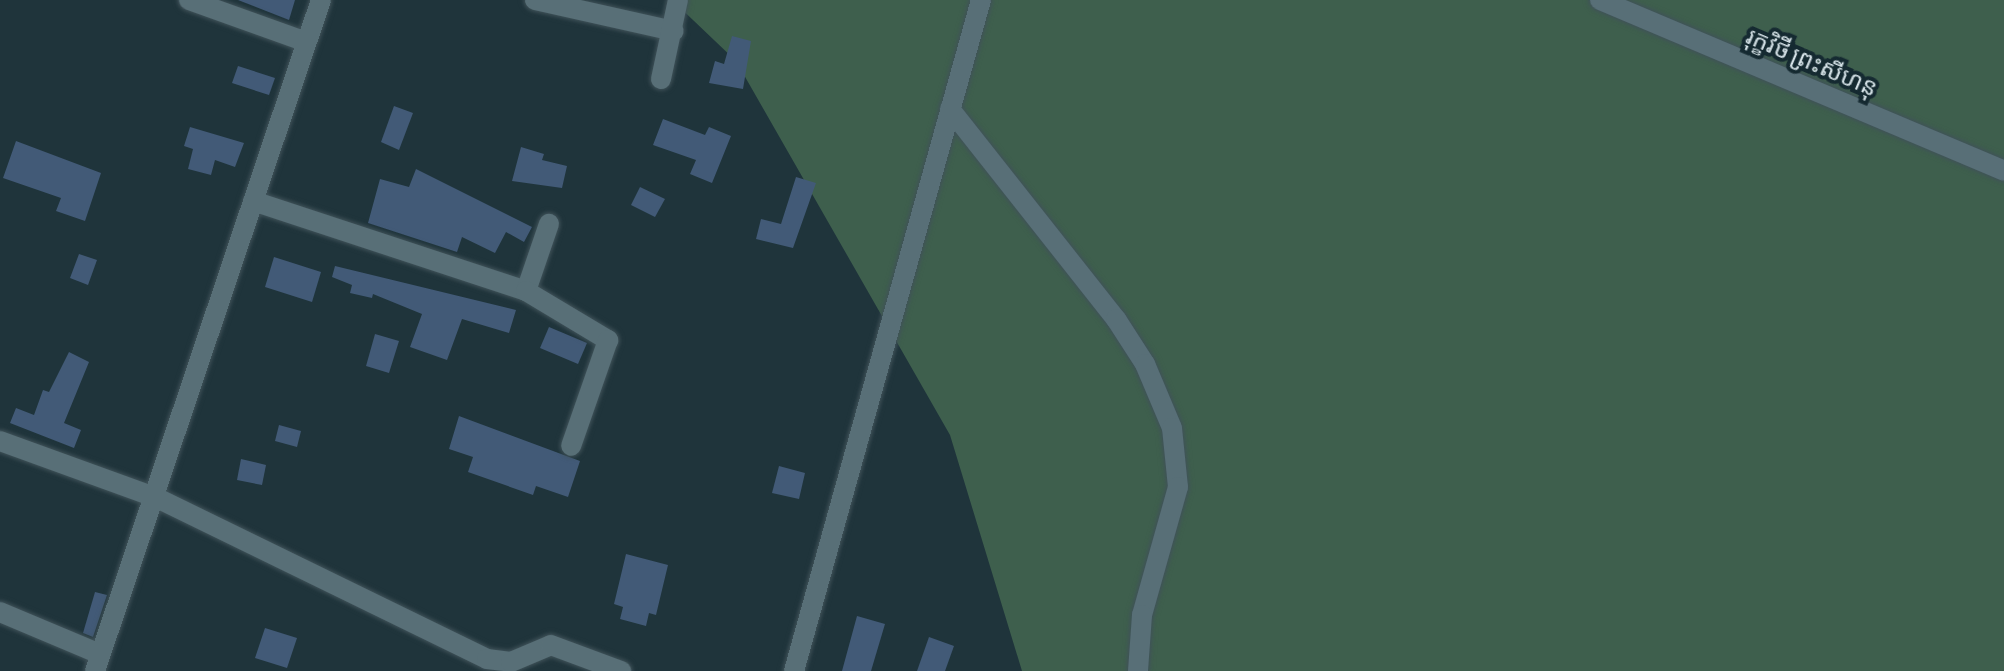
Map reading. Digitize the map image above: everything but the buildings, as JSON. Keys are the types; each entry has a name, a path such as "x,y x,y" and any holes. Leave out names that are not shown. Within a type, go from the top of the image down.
{"street":[{"path":"189,0 306,42"},
{"path":"0,612 98,662 321,0"},
{"path":"535,0 674,31"},
{"path":"661,79 674,31 678,0"},
{"path":"794,671 981,0"},
{"name":"រុក្ខវិថី ព្រះសីហនុ","path":"1600,0 2004,171"},
{"path":"950,109 1116,319 1145,364 1172,428 1178,487 1142,615 1138,671"},
{"path":"253,201 526,291 608,340 571,446"},
{"path":"526,291 549,224"},
{"path":"0,441 155,497 487,659 511,662 551,645 621,671"}],"green space":[{"path":"672,0 2004,0 2004,671 1022,671 950,435 736,61"}]}
